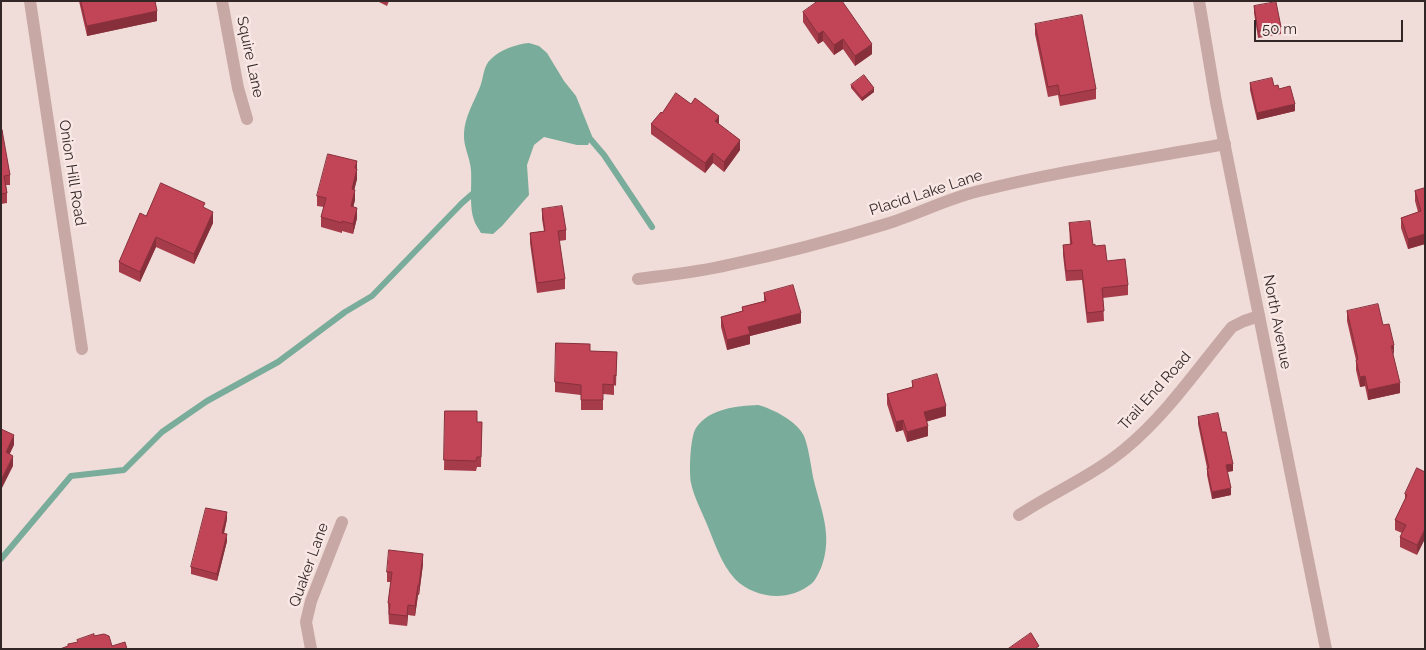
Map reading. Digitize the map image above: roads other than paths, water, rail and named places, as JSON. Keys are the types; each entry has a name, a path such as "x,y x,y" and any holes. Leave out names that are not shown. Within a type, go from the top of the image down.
{"street":[{"name":"Onion Hill Road","path":"30,1 82,349"},
{"name":"Squire Lane","path":"222,1 238,88 247,119"},
{"name":"North Avenue","path":"1199,1 1225,144 1326,649"},
{"name":"Placid Lake Lane","path":"638,280 727,266 827,242 888,224 974,192 1225,144"},
{"name":"Trail End Road","path":"1019,515 1106,463 1126,448 1154,422 1232,327 1244,320 1259,316"},
{"name":"Quaker Lane","path":"311,649 306,622 310,601 342,522"}],"waterway":[{"path":"586,134 604,155 652,227"},
{"path":"1,559 71,476 124,470 162,432 207,401 278,362 345,312 372,296 462,203 478,189"}]}
